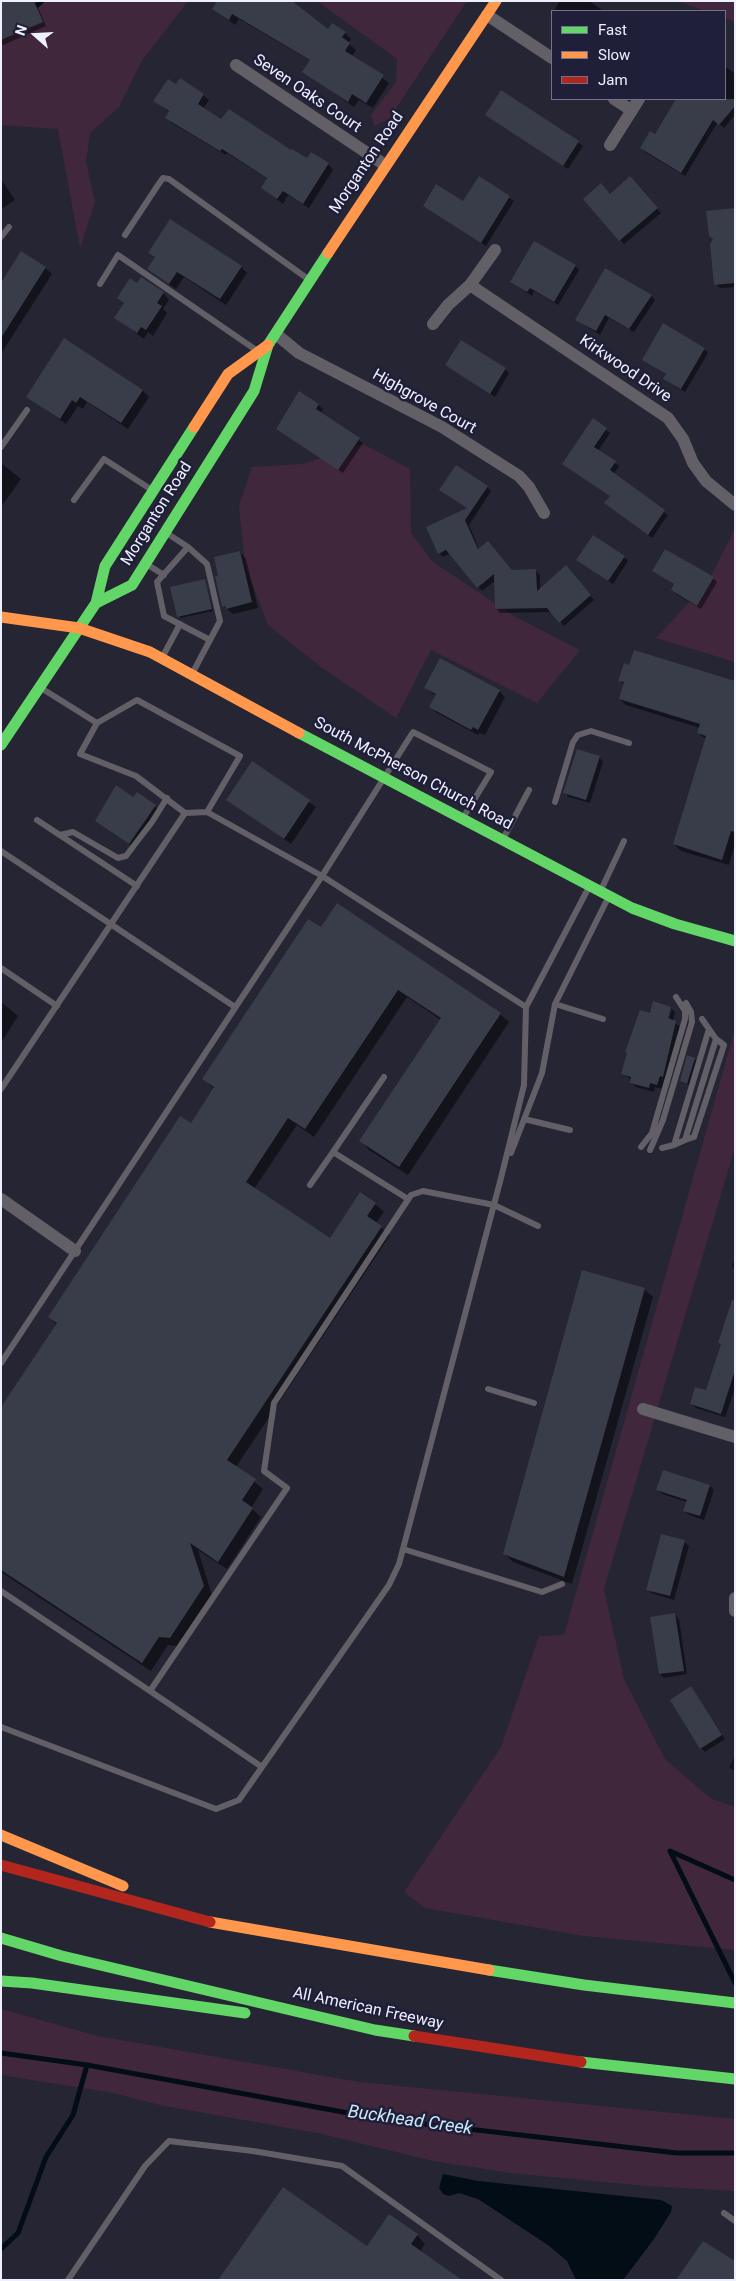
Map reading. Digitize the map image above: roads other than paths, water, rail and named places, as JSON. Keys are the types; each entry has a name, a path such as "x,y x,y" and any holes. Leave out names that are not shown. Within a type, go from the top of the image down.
{"main road":[{"name":"Morganton Road","path":"3,739 96,603 105,566 228,374 263,349 276,334 385,165 496,1"},
{"name":"Morganton Road","path":"96,603 132,585 254,392 263,349"},
{"name":"South McPherson Church Road","path":"1,617 79,628 150,652 632,908 675,924 735,941"},
{"path":"1,1835 210,1922"},
{"path":"1,1865 210,1922 362,1950 584,1985 735,2003"},
{"name":"All American Freeway","path":"1,1938 71,1959 375,2030 558,2059 735,2079"},
{"path":"1,1981 375,2030"}],"street":[{"path":"487,15 551,57"},
{"name":"Seven Oaks Court","path":"236,66 385,165"},
{"path":"616,100 631,110"},
{"path":"610,145 638,100"},
{"path":"433,324 448,305 470,284 495,250"},
{"name":"Kirkwood Drive","path":"470,284 668,418 683,439 693,463 706,481 735,506"},
{"name":"Highgrove Court","path":"276,334 300,353 408,408 519,476 529,487 544,513"},
{"path":"1,1199 75,1251"},
{"path":"643,1409 735,1438"},
{"path":"735,1598 735,1611"}],"lane":[{"path":"125,235 163,178 169,179 310,280"},
{"path":"1,233 9,226 1,237"},
{"path":"100,284 118,256 263,349"},
{"path":"1,447 27,410"},
{"path":"74,500 104,459 153,490"},
{"path":"165,532 188,547 207,564 220,620 191,674"},
{"path":"188,547 157,582 164,616 210,640"},
{"path":"146,563 164,574"},
{"path":"162,658 180,624"},
{"path":"39,687 97,723"},
{"path":"207,812 240,756 137,700 97,723 80,754 136,776 186,813 207,812 322,876 526,1007"},
{"path":"555,802 573,742 578,735 591,731 629,743"},
{"path":"1,1363 386,778 413,732 491,772 462,819"},
{"path":"502,840 529,790"},
{"path":"60,835 73,832 118,858 126,856 152,822 167,798"},
{"path":"1,1089 186,813"},
{"path":"36,820 137,886"},
{"path":"501,1178 542,1073 555,1004 600,891 624,841"},
{"path":"1,851 235,1007"},
{"path":"1,1727 216,1810 239,1800 389,1585 402,1550 494,1206 524,1085 526,1007 600,891"},
{"path":"1,968 57,1006"},
{"path":"641,1147 652,1132 685,1020 685,1011 676,997"},
{"path":"650,1150 663,1120 692,1022 691,1012 686,1003"},
{"path":"555,1004 603,1019"},
{"path":"662,1148 685,1140 716,1038 702,1019"},
{"path":"674,1145 709,1029"},
{"path":"310,1185 384,1077"},
{"path":"524,1119 570,1130"},
{"path":"333,1152 408,1199"},
{"path":"150,1692 287,1488 264,1471 274,1402 411,1195 423,1191 494,1206 538,1226"},
{"path":"488,1389 534,1403"},
{"path":"402,1550 542,1592 562,1584"},
{"path":"1,1591 262,1767"},
{"path":"68,2280 145,2166 169,2141 254,2151 342,2166 501,2280"},
{"path":"724,2213 735,2221"}],"waterway":[{"path":"33,9 42,1"},
{"name":"Buckhead Creek","path":"735,1880 670,1851 735,1983"},
{"name":"Buckhead Creek","path":"1,2053 87,2065 381,2119 677,2153 735,2153"},
{"name":"Buckhead Creek","path":"1,2249 18,2233 46,2157 73,2115 87,2065"}]}
